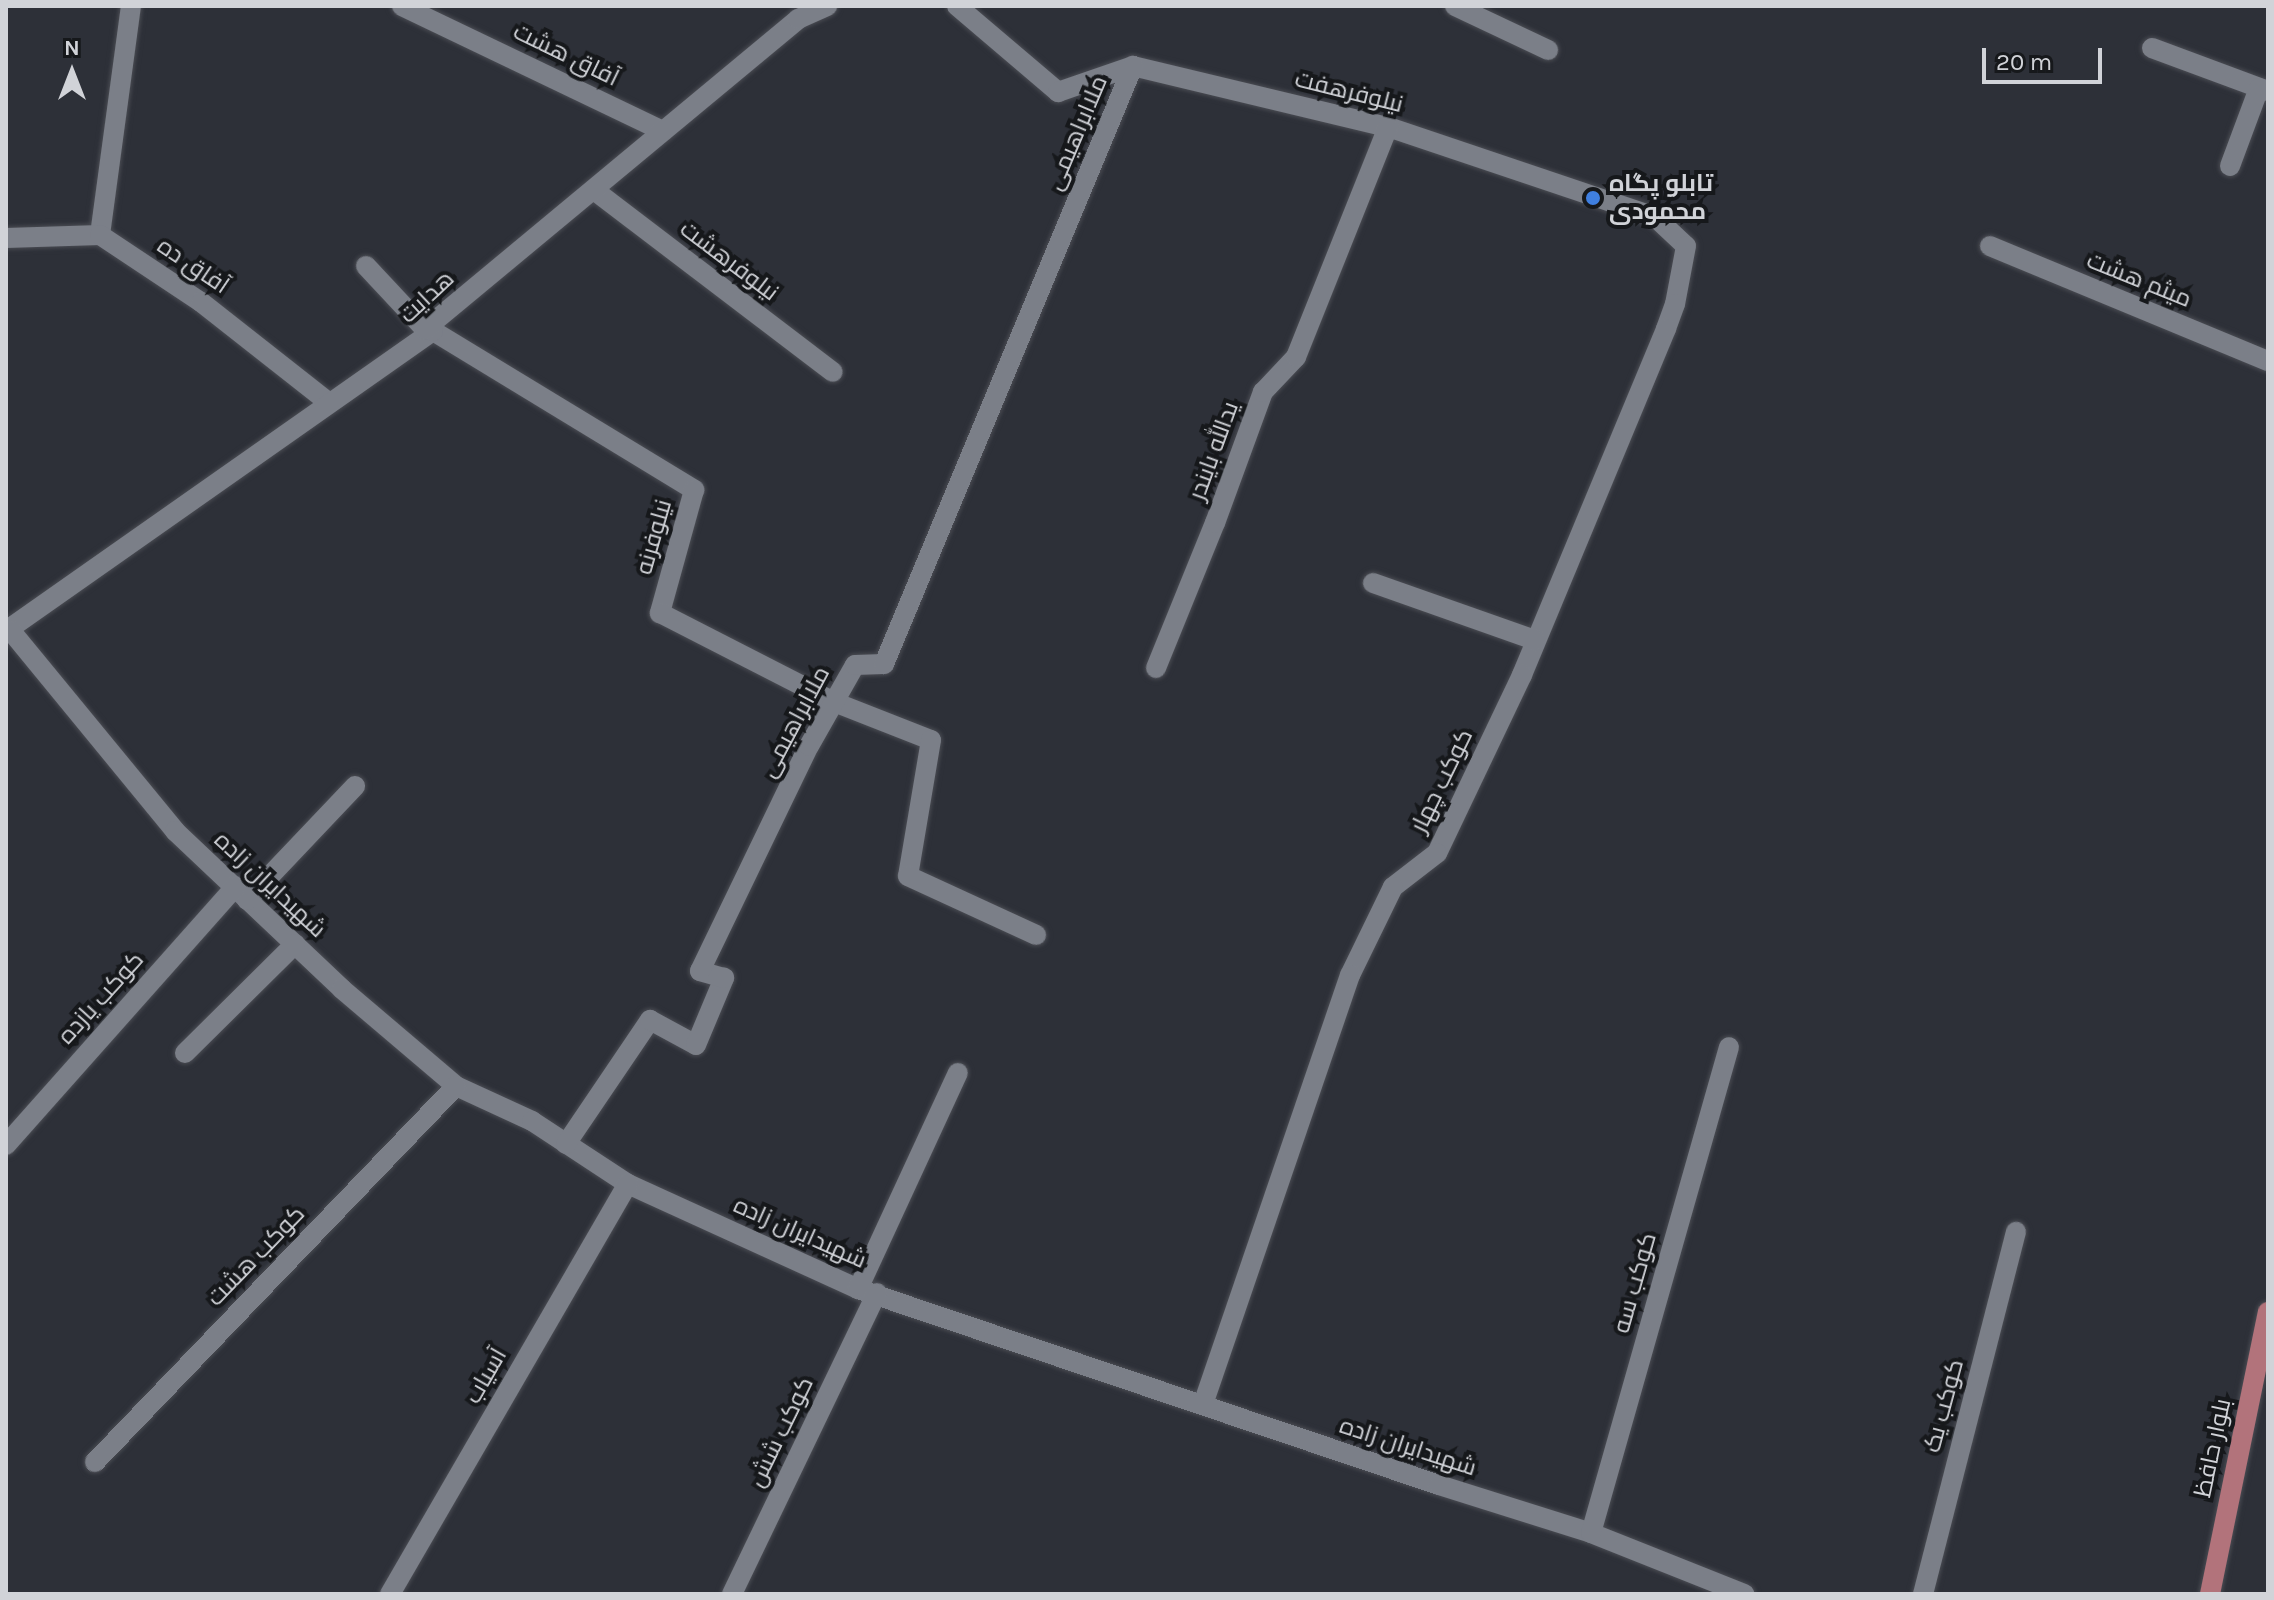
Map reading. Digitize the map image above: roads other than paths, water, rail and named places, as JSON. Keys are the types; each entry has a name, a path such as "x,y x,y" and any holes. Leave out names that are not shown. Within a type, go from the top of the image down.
{"main road":[{"name":"بلوار حافظ","path":"2210,1594 2268,1312"}],"street":[{"path":"6,238 100,235 131,6"},
{"name":"آفاق هشت","path":"402,6 663,131"},
{"name":"هدایت","path":"8,631 429,330 798,19 827,6"},
{"path":"957,6 1058,92 1133,66"},
{"path":"1455,6 1548,50"},
{"path":"2152,48 2264,90 2230,166"},
{"name":"نیلوفرهفت","path":"1133,66 1388,127 1655,217 1686,246 1675,304"},
{"name":"ملاابراهیمی","path":"566,1144 650,1020 696,1045 724,978 700,971 855,665 884,664 1133,66"},
{"name":"یدالله بایندر","path":"1156,668 1215,523 1263,392 1296,357 1388,127"},
{"name":"نیلوفرهشت","path":"594,190 833,372"},
{"name":"آفاق ده","path":"100,235 201,302 328,402"},
{"name":"میثم هشت","path":"1990,246 2268,361"},
{"path":"366,266 429,330"},
{"name":"کوکب چهار","path":"1203,1405 1350,975 1393,887 1437,853 1522,675 1675,304"},
{"name":"نیلوفرنه","path":"429,330 694,490 660,613 834,702"},
{"path":"1373,583 1535,640"},
{"name":"شهیدایران زاده","path":"8,631 175,831 342,989 456,1086 532,1121 628,1184 868,1291 1591,1533 1744,1594"},
{"path":"834,702 931,740 908,876 1036,935"},
{"name":"کوکب یازده","path":"6,1145 241,893 355,786"},
{"path":"185,1053 295,944"},
{"name":"کوکب سه","path":"1591,1533 1729,1047"},
{"name":"کوکب شش","path":"732,1594 868,1291 958,1073"},
{"name":"کوکب هشت","path":"95,1462 456,1086"},
{"name":"آسیاب","path":"390,1594 628,1184"},
{"name":"کوکب یک","path":"1923,1594 2016,1232"}],"place":[{"name":"تابلو پگاه محمودی","path":"1593,198"}]}
